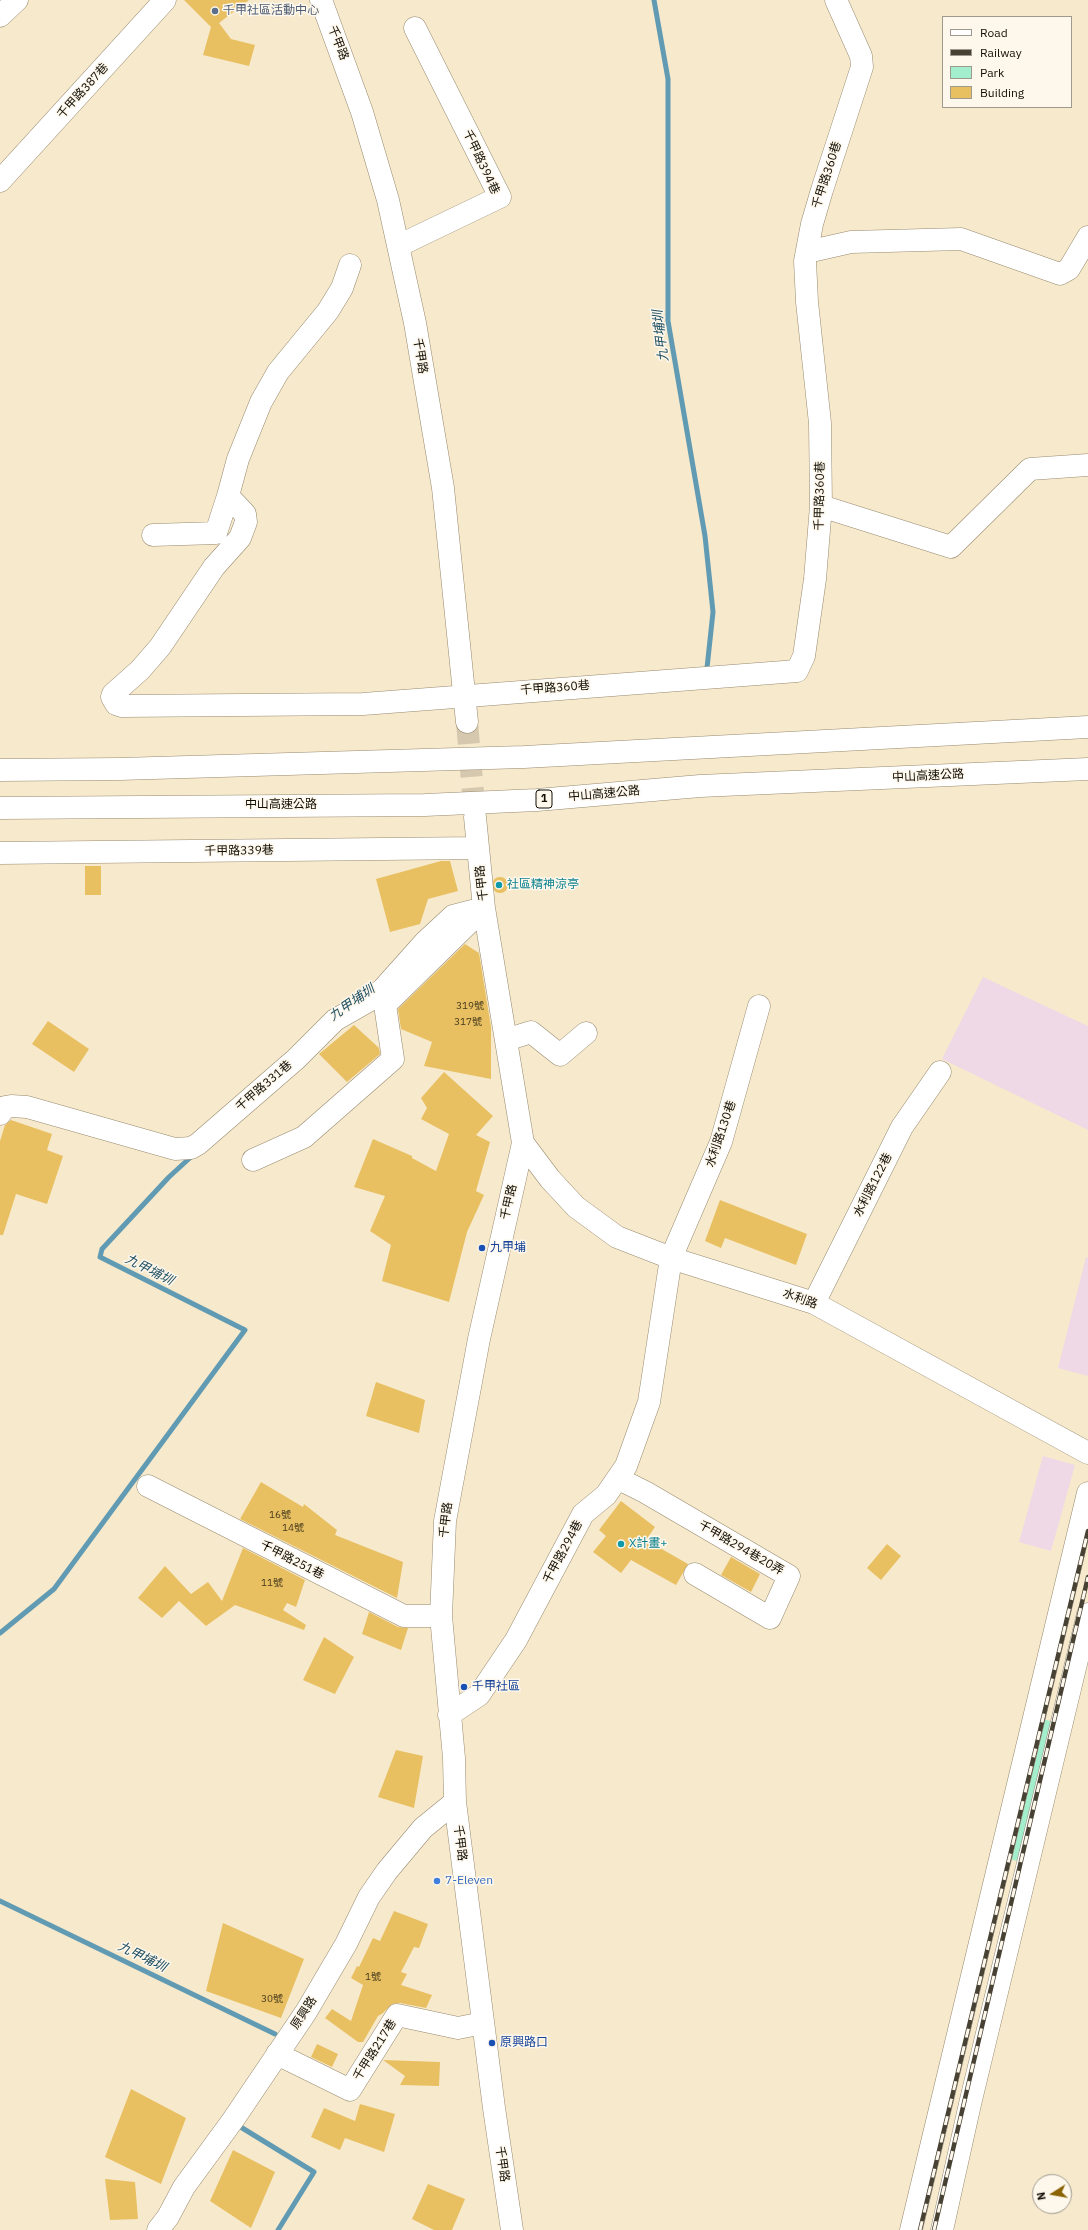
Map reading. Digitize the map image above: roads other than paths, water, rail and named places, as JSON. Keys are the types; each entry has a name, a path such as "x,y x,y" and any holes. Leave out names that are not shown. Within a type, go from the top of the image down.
{"main road":[{"path":"0,16 17,0"},
{"name":"千甲路387巷","path":"0,181 165,0"},
{"name":"千甲路","path":"321,0 362,112 388,200 415,324 443,488 467,722"},
{"name":"千甲路360巷","path":"465,695 797,671 804,656 816,579 821,506 820,423 807,302 805,261 822,190 862,67 861,56 836,0"},
{"name":"千甲路394巷","path":"398,246 500,197 414,28"},
{"path":"807,252 851,242 961,239 1060,274 1069,269 1088,238"},
{"path":"153,535 216,533 238,459 261,402 278,372 328,311 342,288 350,265"},
{"path":"821,506 951,547 1030,469 1088,465"},
{"path":"228,496 245,514 246,522 240,538 214,567 155,653 140,670 113,694 112,697 116,704 122,706 363,704 465,695"},
{"path":"0,770 120,769 524,756 1088,727"},
{"name":"中山高速公路","path":"0,808 425,805 536,800 700,786 1088,769"},
{"name":"千甲路","path":"474,817 484,908 523,1143 479,1339 445,1521 441,1616 454,1758 455,1802 483,2023 512,2230"},
{"name":"千甲路339巷","path":"0,853 478,848"},
{"path":"253,1160 304,1137 393,1059 385,1005 484,908"},
{"name":"千甲路331巷","path":"2,1111 26,1107 175,1149 191,1148 296,1059 335,1020 370,1000 383,989 425,942 453,916 484,908"},
{"name":"水利路130巷","path":"671,1258 721,1142 760,1006"},
{"path":"506,1040 532,1032 560,1055 586,1033"},
{"name":"水利路122巷","path":"814,1302 902,1128 940,1072"},
{"name":"水利路","path":"523,1143 550,1179 576,1207 617,1237 671,1258 814,1302 1088,1453"},
{"name":"千甲路294巷","path":"449,1715 479,1695 516,1640 583,1514 606,1495 619,1479 626,1466 649,1402 671,1258"},
{"name":"千甲路294巷20弄","path":"619,1479 645,1492 789,1576 770,1618 695,1574"},
{"name":"千甲路251巷","path":"148,1486 404,1616 441,1616"},
{"path":"911,2230 1088,1492"},
{"path":"942,2230 970,2104 1088,1614"},
{"path":"1055,1631 1066,1640 1082,1636"},
{"path":"1038,1705 1052,1702 1058,1704 1065,1712"},
{"name":"原興路","path":"158,2230 168,2217 184,2187 233,2120 306,2012 346,1944 369,1897 387,1871 423,1828 455,1802"},
{"path":"996,1877 1002,1884 1007,1886 1023,1882"},
{"path":"980,1944 989,1938 995,1939 1000,1941 1007,1950"},
{"name":"千甲路217巷","path":"277,2054 350,2090 397,2015 458,2028 483,2023"},
{"path":"942,2097 970,2104"}],"waterway":[{"name":"九甲埔圳","path":"654,0 668,79 668,321 705,536 713,612 707,668"},
{"name":"九甲埔圳","path":"0,1633 54,1589 245,1330 100,1257 102,1249 169,1177 193,1155"},
{"name":"九甲埔圳","path":"0,1901 275,2034"},
{"path":"239,2126 314,2172 278,2230"}],"tunnel":[{"path":"467,722 475,817"}],"railway":[{"path":"920,2230 1088,1531"},
{"path":"934,2230 1088,1577"}],"place":[{"name":"千甲社區活動中心","path":"215,11"},
{"name":"社區精神涼亭","path":"499,885"},
{"name":"九甲埔","path":"482,1248"},
{"name":"X計畫+","path":"621,1544"},
{"name":"千甲社區","path":"464,1687"},
{"name":"7-Eleven","path":"437,1881"},
{"name":"原興路口","path":"492,2043"}]}
